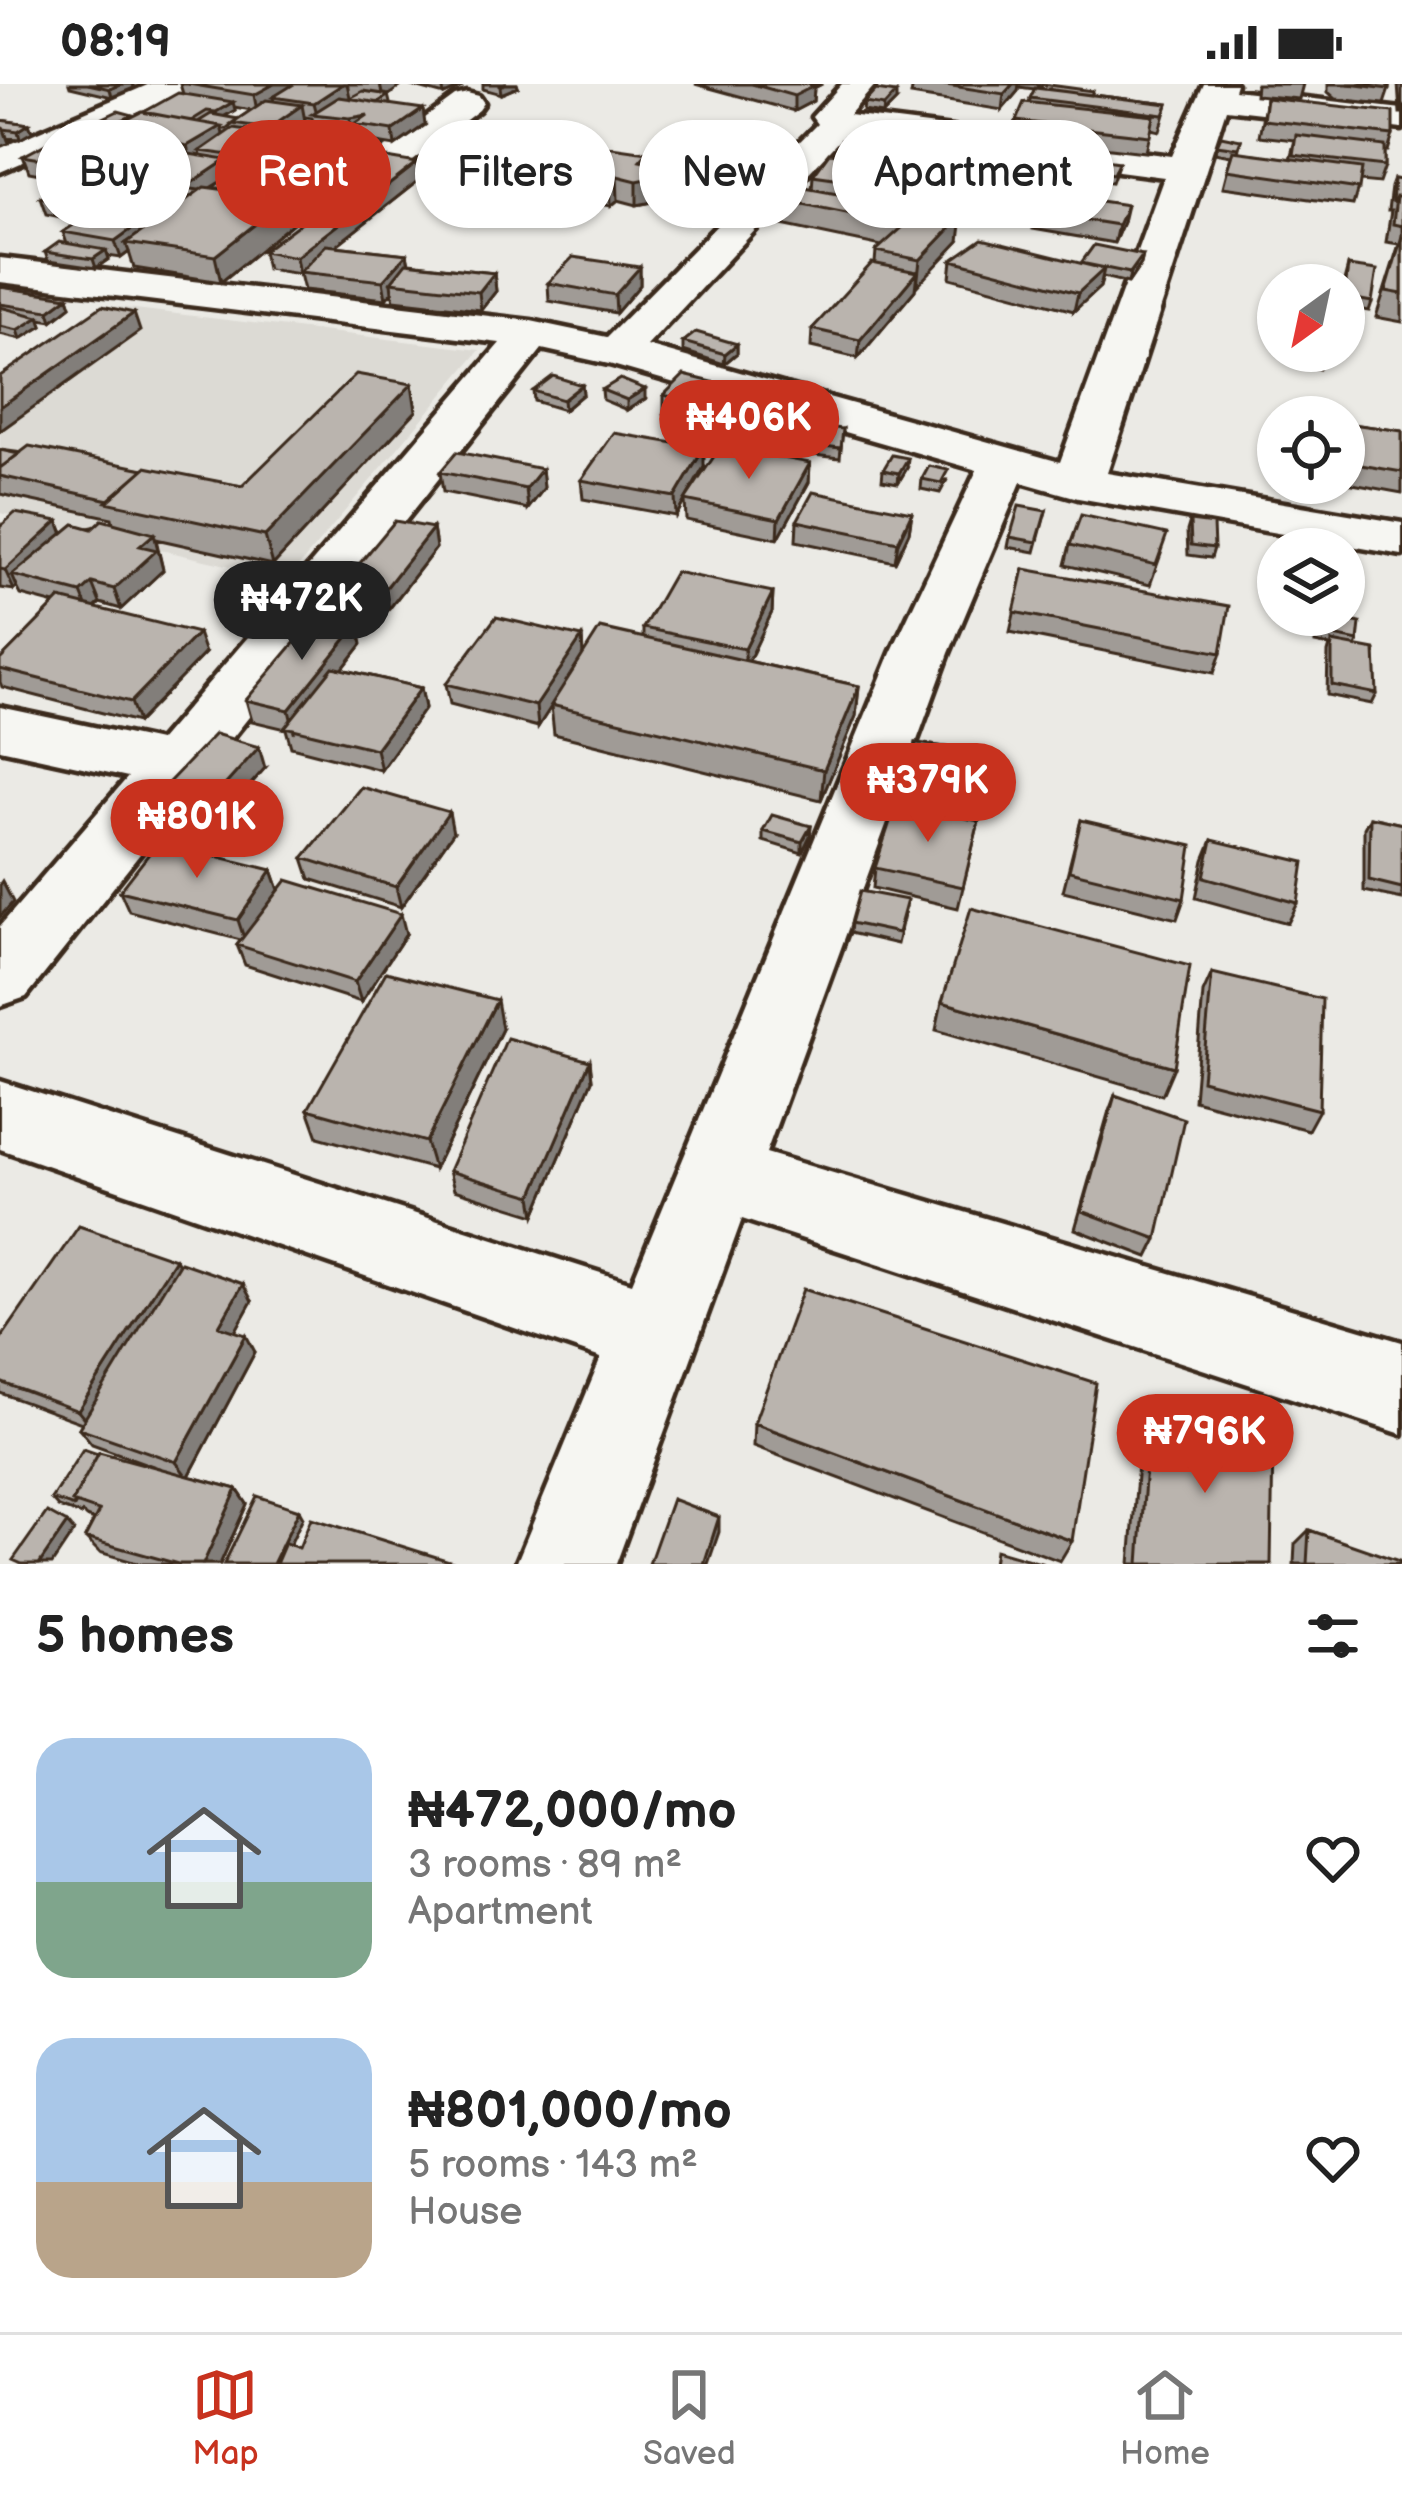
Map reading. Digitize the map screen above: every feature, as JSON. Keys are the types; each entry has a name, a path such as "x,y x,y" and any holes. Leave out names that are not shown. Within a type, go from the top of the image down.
{"street":[{"path":"0,161 178,84"},
{"path":"832,120 829,116 860,84"},
{"path":"1078,484 1184,169 1218,91 1402,119"},
{"path":"285,241 467,103"},
{"path":"617,352 832,128"},
{"path":"1114,160 1184,169"},
{"path":"0,270 134,288 230,282 531,334 617,352 1078,484 1402,539"},
{"path":"83,327 134,288"},
{"path":"0,977 531,334"},
{"path":"566,1564 920,653 1005,462"},
{"path":"0,728 176,766"},
{"path":"0,1115 654,1333"},
{"path":"716,1174 1402,1388"}],"shaded area":[{"path":"110,306 480,350 288,579 0,513 0,389"}],"building":[{"path":"188,84 274,84 254,95"},
{"path":"294,84 343,84 314,103 273,97"},
{"path":"752,84 808,84 814,86 794,96"},
{"path":"939,84 1013,84 1004,94"},
{"path":"1042,84 1093,91 1091,95 1039,88"},
{"path":"1348,84 1389,84 1389,89"},
{"path":"1035,88 1168,104 1164,115 1030,98"},
{"path":"876,90 896,93 884,106 864,103"},
{"path":"363,91 389,95 377,103 350,98"},
{"path":"178,93 233,102 191,121 144,112"},
{"path":"339,97 423,109 393,130 391,120 361,120 368,115 312,114"},
{"path":"1266,98 1393,112 1393,135 1263,120"},
{"path":"266,100 302,105 280,120 236,120"},
{"path":"1024,102 1154,116 1150,136 1114,132 1114,120 1016,120"},
{"path":"118,111 133,115 122,120 99,120"},
{"path":"142,112 187,120 126,120"},
{"path":"211,114 238,119 215,120 215,125 198,122"},
{"path":"0,120 29,124 18,131 4,129"},
{"path":"191,121 215,125 215,130 191,144"},
{"path":"1296,135 1385,146 1385,166 1293,155"},
{"path":"1221,136 1241,140 1238,148 1217,145"},
{"path":"215,141 215,153 200,151"},
{"path":"615,147 639,151 639,181 617,176"},
{"path":"1233,151 1362,168 1359,189 1227,170"},
{"path":"829,153 832,153 832,178 813,175"},
{"path":"191,154 215,158 215,167 191,183"},
{"path":"391,159 415,165 391,183"},
{"path":"1394,179 1402,180 1402,197 1394,203 1392,202"},
{"path":"204,187 215,188 215,228 250,228 215,256 126,243 147,228 191,228 191,196"},
{"path":"808,188 832,192 832,210 808,205"},
{"path":"1396,197 1402,197 1402,226 1393,224"},
{"path":"1114,203 1127,205 1118,225 1114,224"},
{"path":"69,228 133,228 115,241 63,232"},
{"path":"294,228 333,228 296,257 263,251"},
{"path":"902,228 951,228 920,260 876,251"},
{"path":"1402,236 1402,294 1386,291"},
{"path":"982,239 1104,269 1078,293 952,260"},
{"path":"59,242 106,250 93,259 45,252"},
{"path":"326,245 407,254 383,281 300,272"},
{"path":"1094,245 1143,255 1130,273 1081,263"},
{"path":"573,257 640,267 615,295 548,283"},
{"path":"406,263 494,273 479,292 391,282"},
{"path":"872,263 917,272 860,340 812,329"},
{"path":"1365,268 1377,270 1372,302 1365,301"},
{"path":"0,287 68,297 49,311 0,304"},
{"path":"102,306 134,313 0,407 0,376"},
{"path":"0,307 39,317 18,330 0,326"},
{"path":"696,332 737,344 725,354 683,342"},
{"path":"356,374 412,384 265,536 106,502 146,467 242,486"},
{"path":"684,375 757,393 738,414 664,395"},
{"path":"553,376 582,385 563,400 533,391"},
{"path":"620,379 645,389 627,400 602,390"},
{"path":"769,418 787,423 776,435 757,429"},
{"path":"817,426 843,429 841,448 814,445"},
{"path":"1365,426 1402,431 1402,472 1365,466"},
{"path":"614,433 704,448 675,497 581,480"},
{"path":"29,446 144,469 109,500 0,476 0,468"},
{"path":"721,446 810,463 779,519 685,500"},
{"path":"0,450 19,454 0,468"},
{"path":"457,452 542,469 526,489 440,472"},
{"path":"892,455 908,458 899,473 883,470"},
{"path":"929,466 948,470 941,483 922,479"},
{"path":"813,492 912,512 898,542 797,521"},
{"path":"1019,506 1046,511 1037,542 1010,537"},
{"path":"15,513 58,521 5,570 0,569 0,527"},
{"path":"1081,515 1167,534 1156,565 1070,545"},
{"path":"102,520 154,534 140,546 157,550 114,589 92,583 81,593 12,575 74,524 92,529"},
{"path":"395,521 433,528 385,589 345,581"},
{"path":"1190,521 1213,524 1214,548 1191,545"},
{"path":"1024,569 1229,606 1221,653 1014,612"},
{"path":"675,572 773,592 745,649 643,628"},
{"path":"60,599 198,633 131,702 0,669 0,660"},
{"path":"318,615 358,624 289,710 246,700"},
{"path":"496,617 582,637 536,706 446,684"},
{"path":"600,628 859,686 824,770 551,705"},
{"path":"1332,642 1375,650 1377,694 1332,685"},
{"path":"333,667 421,688 376,749 285,727"},
{"path":"215,734 259,747 192,822 145,807"},
{"path":"916,743 953,748 947,797 909,791"},
{"path":"361,787 449,812 396,887 303,858"},
{"path":"896,803 979,821 963,887 875,868"},
{"path":"772,815 811,826 802,842 763,831"},
{"path":"1370,817 1402,824 1402,888 1369,880"},
{"path":"1081,820 1192,846 1184,899 1069,871"},
{"path":"1212,840 1304,862 1298,903 1204,877"},
{"path":"158,842 272,870 238,920 120,891"},
{"path":"287,880 401,914 355,982 237,945"},
{"path":"860,891 907,900 898,933 851,923"},
{"path":"971,908 1190,966 1174,1067 942,1002"},
{"path":"386,972 497,1000 426,1142 308,1109"},
{"path":"1212,973 1322,999 1319,1110 1202,1080"},
{"path":"507,1038 590,1061 532,1196 449,1171"},
{"path":"1115,1095 1184,1119 1157,1239 1082,1211"},
{"path":"79,1226 175,1259 78,1411 0,1382 0,1340"},
{"path":"180,1262 243,1284 219,1326 246,1335 176,1462 79,1428"},
{"path":"803,1289 1096,1383 1072,1541 754,1423"},
{"path":"1150,1409 1273,1444 1271,1564 1139,1564"},
{"path":"83,1449 98,1454 72,1502 74,1507 51,1499"},
{"path":"99,1452 237,1489 203,1564 178,1564 85,1538 99,1511 72,1502"},
{"path":"257,1496 299,1510 273,1564 224,1564"},
{"path":"672,1499 719,1517 704,1564 649,1564"},
{"path":"47,1512 67,1523 39,1564 13,1560"},
{"path":"311,1518 459,1564 276,1564 285,1543 299,1548"},
{"path":"1309,1530 1402,1562 1402,1564 1307,1564"},
{"path":"995,1550 1044,1564 993,1564"}]}
